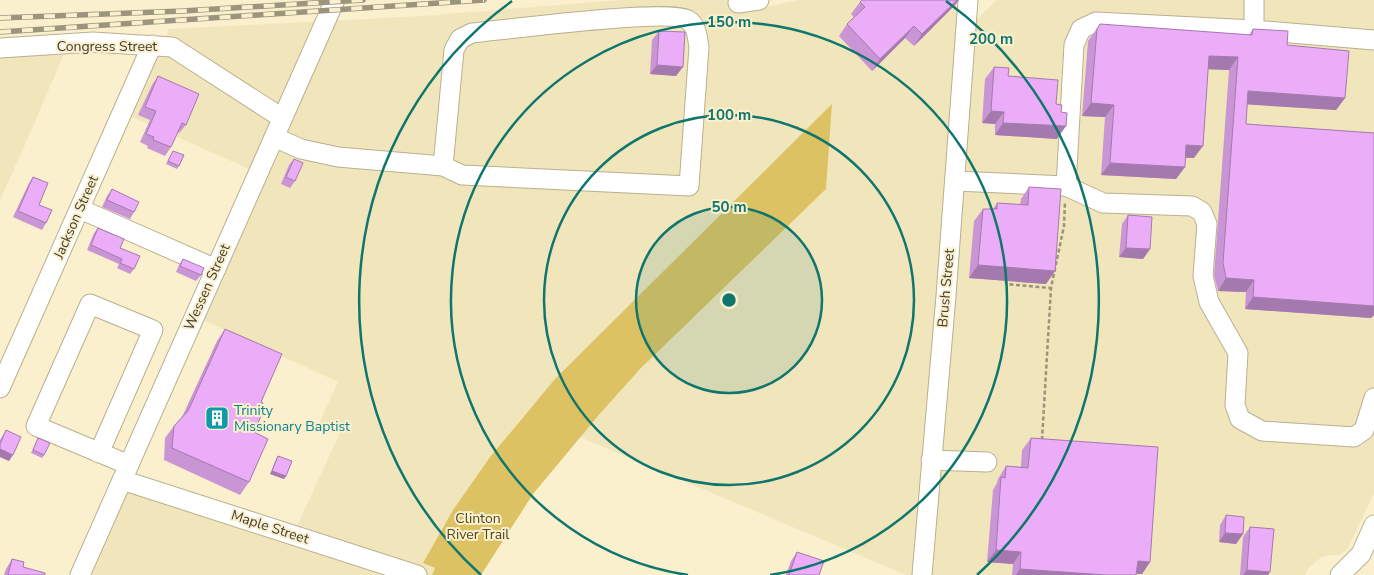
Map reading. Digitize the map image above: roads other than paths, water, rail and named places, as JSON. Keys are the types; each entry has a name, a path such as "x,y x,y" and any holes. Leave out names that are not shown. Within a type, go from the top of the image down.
{"street":[{"name":"Wessen Street","path":"80,575 335,0"},
{"path":"738,4 759,0"},
{"name":"Brush Street","path":"922,575 968,0"},
{"path":"1254,0 1254,30"},
{"path":"274,137 302,149 338,157 442,166 462,175 689,186 699,47 696,28 687,19 675,16 608,19 472,33 460,39 454,50 442,166"},
{"path":"1066,186 1074,45 1081,29 1096,22 1254,30 1374,40"},
{"name":"Congress Street","path":"0,48 93,42 166,46 179,51 282,118"},
{"name":"Jackson Street","path":"0,388 152,45"},
{"path":"955,181 1066,186 1103,203 1192,206 1202,212 1208,224 1203,276 1209,302 1238,353 1234,405 1240,419 1262,431 1354,437 1364,430 1374,398"},
{"path":"80,209 216,268"},
{"name":"Maple Street","path":"99,453 153,330 90,304 36,426 99,453 126,472 417,575"},
{"path":"931,460 987,462"},
{"path":"1340,575 1361,554 1374,525"}],"railway":[{"path":"0,18 183,11 363,0"},
{"path":"0,32 484,0"}],"place":[{"name":"Trinity Missionary Baptist","path":"217,418"}],"park label":[{"name":"Clinton River Trail","path":"478,526"}]}
